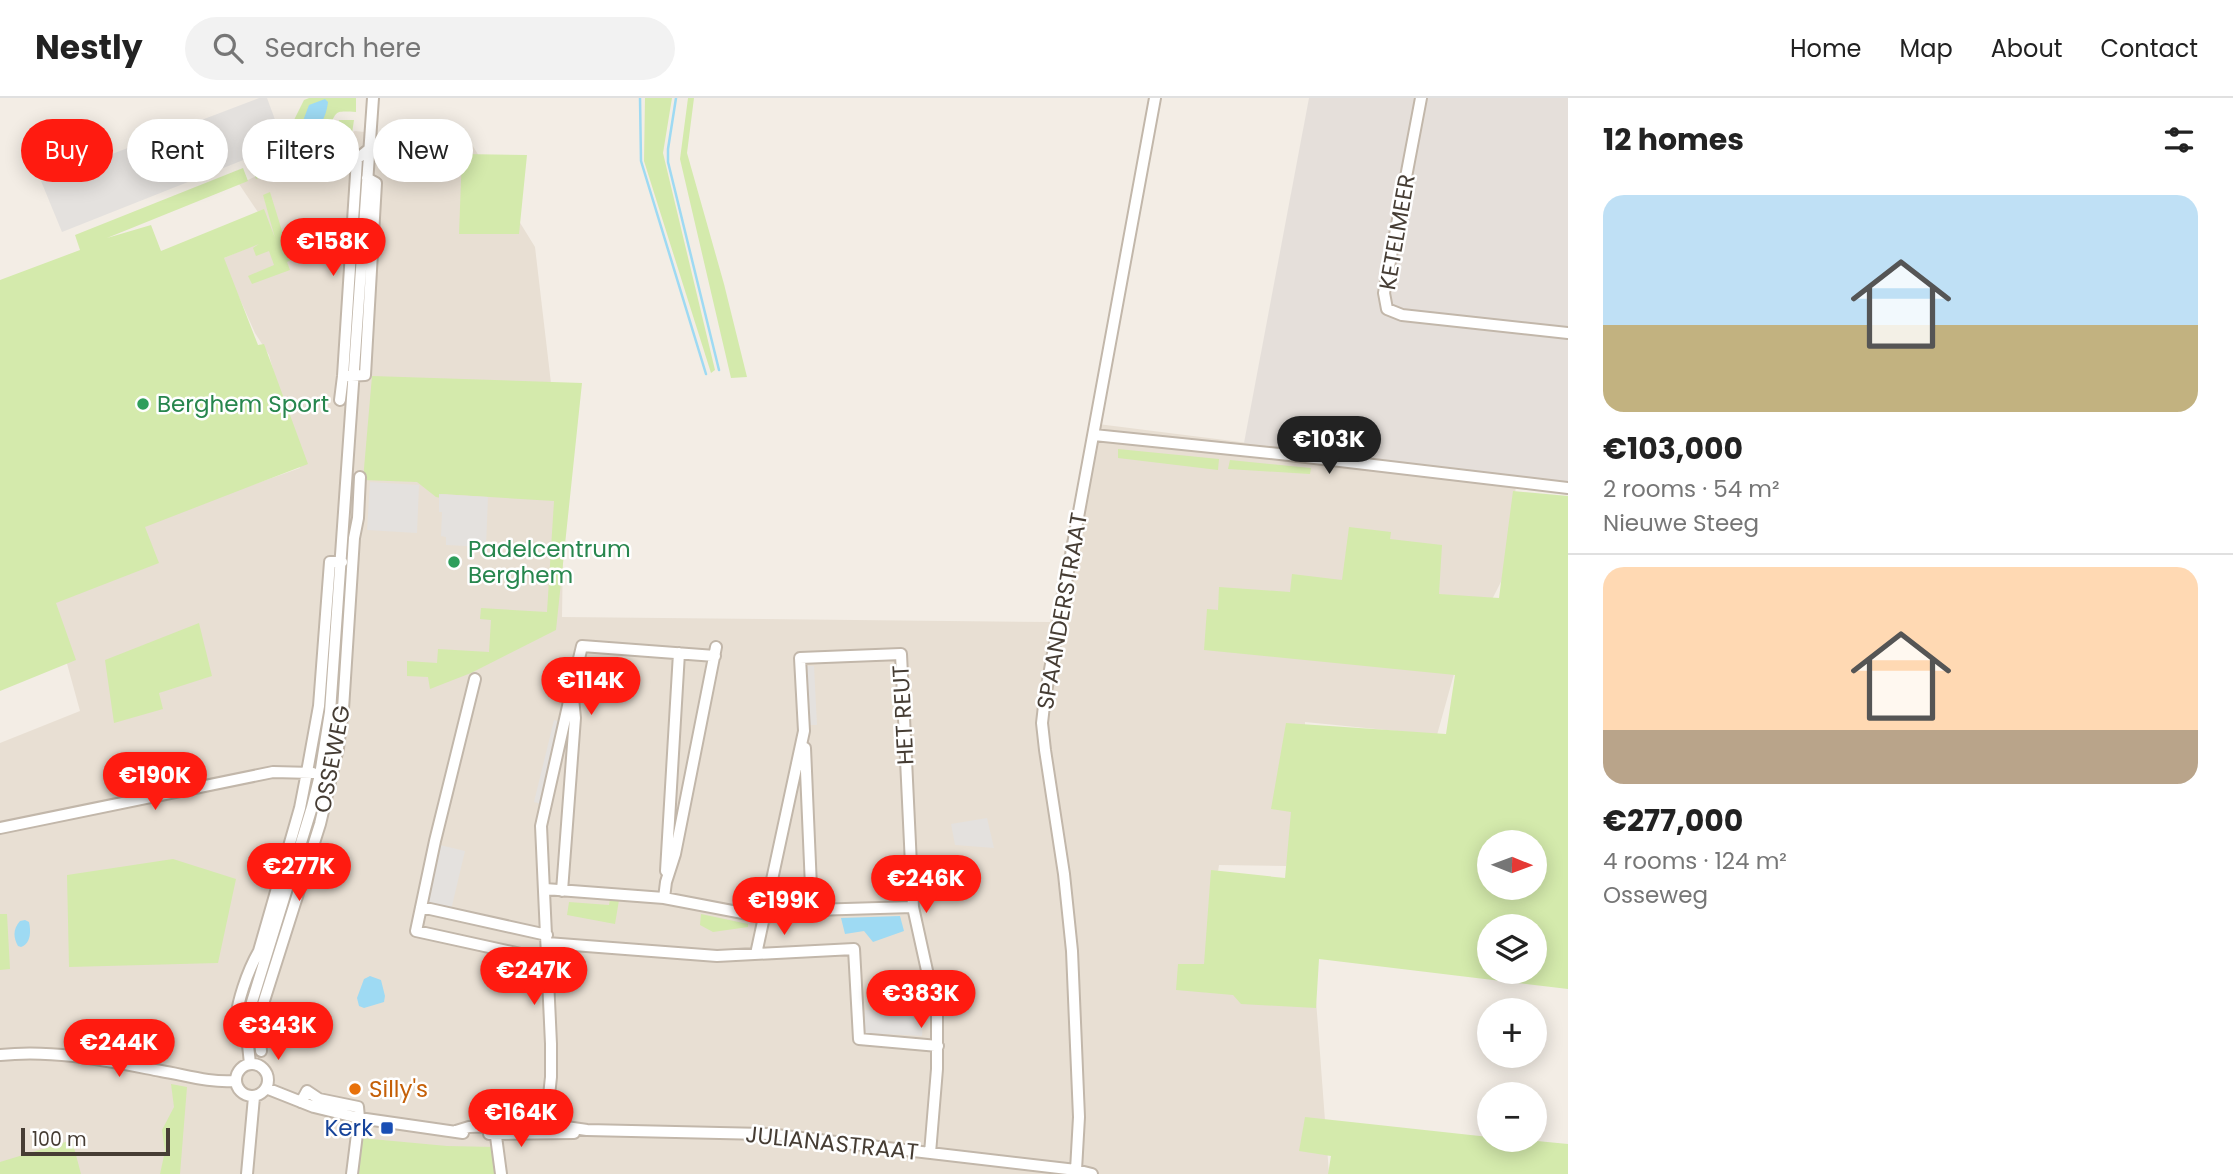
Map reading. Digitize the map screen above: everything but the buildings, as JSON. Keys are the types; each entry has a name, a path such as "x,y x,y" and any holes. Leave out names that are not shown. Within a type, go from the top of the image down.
{"street":[{"name":"OSSEWEG","path":"340,400 349,376 364,297 368,150 373,98"},
{"name":"SPAANDERSTRAAT","path":"1076,1170 1079,1117 1072,951 1064,874 1042,723 1154,98"},
{"name":"KETELMEER","path":"1421,98 1384,293 1387,309 1402,314 1568,333"},
{"name":"OSSEWEG","path":"261,1051 254,1018 320,775 330,712 331,631 336,562 346,491 357,159 368,150"},
{"path":"1094,435 1568,488"},
{"name":"OSSEWEG","path":"250,1064 247,1035 320,824 338,748 360,478"},
{"path":"346,491 359,492"},
{"name":"OSSEWEG","path":"247,1035 235,1026 236,1016 259,951 300,808 331,631"},
{"path":"545,1128 551,1077 551,1044 541,826 582,646 679,653 716,652 675,854 666,882"},
{"path":"664,898 679,653"},
{"name":"HET REUT","path":"812,910 800,658 901,654 913,907 936,1016 938,1046 930,1153"},
{"path":"475,680 416,930 548,960"},
{"path":"562,891 575,718 572,688"},
{"name":"HET REUT","path":"756,954 804,731"},
{"path":"0,828 274,772 307,772 320,775"},
{"path":"545,889 664,898 764,917 812,910 913,907"},
{"path":"421,907 547,939 717,956 854,949 859,1039 938,1046"},
{"path":"0,1055 49,1053 104,1060 216,1081 235,1081"},
{"path":"250,1064 258,1065 267,1072 267,1088 254,1097 241,1093 235,1081 240,1069 250,1064"},
{"name":"JULIANASTRAAT","path":"267,1088 301,1102 307,1091 319,1099 358,1107 359,1118 456,1131 469,1128 545,1128 768,1135 821,1139 1092,1174"},
{"path":"247,1174 254,1097"},
{"path":"352,1174 359,1118"},
{"path":"495,1130 501,1174"}],"shaded area":[{"path":"259,98 267,98 275,119 242,119 242,161 228,166 228,119 204,119"},
{"path":"1309,98 1568,98 1568,484 1244,443"},
{"path":"359,131 373,133 373,182 473,182 473,146 535,247 564,494 562,617 1050,622 1090,423 1517,477 1506,572 1454,674 1437,735 1305,722 1303,804 1286,866 1219,865 1201,987 1316,1000 1329,1174 0,1174 0,743 80,711 49,598 133,527 300,468 269,355 255,333 222,259 274,236 239,184 359,182"},
{"path":"127,148 127,182 188,182 62,232 41,182 113,182 113,154"},
{"path":"370,482 419,485 417,533 367,530"},
{"path":"439,494 488,497 486,547 446,545 446,537 441,536 442,512 439,512"},
{"path":"804,666 814,666 817,725 807,725"},
{"path":"554,720 561,722 541,804 534,802"},
{"path":"987,818 994,848 955,845 951,824"},
{"path":"440,845 465,851 451,910 427,904"},
{"path":"865,1010 913,1013 913,1019 923,1020 922,1036 864,1033"},
{"path":"267,1019 287,1026 281,1047 265,1044"}],"green space":[{"path":"356,98 356,112 338,113 334,119 294,119 304,100"},
{"path":"645,98 672,98 663,153 715,370 711,373 644,161"},
{"path":"688,98 694,98 687,153 747,377 731,378 680,159"},
{"path":"473,154 527,155 519,234 459,234 461,182 473,182"},
{"name":"Berghem Sport","path":"242,168 242,182 246,182 107,238 151,225 161,251 264,209 275,238 263,195 270,192 291,260 287,262 290,270 252,284 248,276 274,265 269,251 256,256 253,248 259,244 224,258 258,345 264,344 308,464 145,527 159,563 56,603 76,660 0,691 0,280 80,250 75,235 208,182 228,182 228,174"},
{"path":"372,376 582,383 556,630 471,673 430,689 428,677 407,676 407,661 437,663 438,649 489,652 491,620 480,619 481,608 547,612 554,501 441,494 441,498 417,482 363,480"},
{"path":"1118,449 1219,459 1218,470 1118,458"},
{"path":"1230,460 1311,468 1310,474 1228,469"},
{"path":"1513,491 1568,496 1568,989 1526,984 1547,984 1547,914 1477,914 1477,978 1319,959 1316,1008 1241,1004 1233,995 1176,990 1178,964 1204,964 1211,870 1285,878 1291,812 1271,809 1286,723 1446,734 1455,675 1204,650 1207,609 1218,610 1219,587 1290,592 1292,574 1342,580 1349,527 1391,532 1390,539 1442,545 1439,594 1499,598"},
{"path":"199,623 212,676 159,693 163,709 114,723 105,660"},
{"path":"173,859 236,879 218,963 69,967 67,875"},
{"path":"610,899 619,900 615,924 567,915 569,902 609,905"},
{"path":"0,914 7,914 10,969 0,970"},
{"path":"701,914 748,924 748,927 713,932 700,925"},
{"path":"171,1084 187,1087 180,1174 160,1174 165,1151 162,1130 174,1107"},
{"path":"1305,1117 1477,1136 1477,1152 1547,1152 1547,1142 1568,1144 1568,1174 1328,1174 1331,1156 1299,1151"},
{"path":"361,1138 447,1146 496,1147 500,1174 357,1174"},
{"path":"72,1140 81,1174 0,1174 0,1162"}],"water":[{"path":"325,99 328,102 323,119 304,119 309,105"},
{"path":"900,916 904,931 873,942 864,931 845,934 841,918"},
{"path":"20,921 29,922 30,937 21,947 16,943 14,933"},
{"path":"370,976 381,980 384,1002 364,1008 359,1006 357,998 364,979"}],"waterway":[{"path":"640,98 641,161 706,374"},
{"path":"676,98 668,162 719,370"}],"place":[{"name":"Berghem Sport","path":"143,404"},
{"name":"Padelcentrum Berghem","path":"454,562"},
{"name":"Silly's","path":"355,1089"},
{"name":"Kerk","path":"387,1128"}]}
